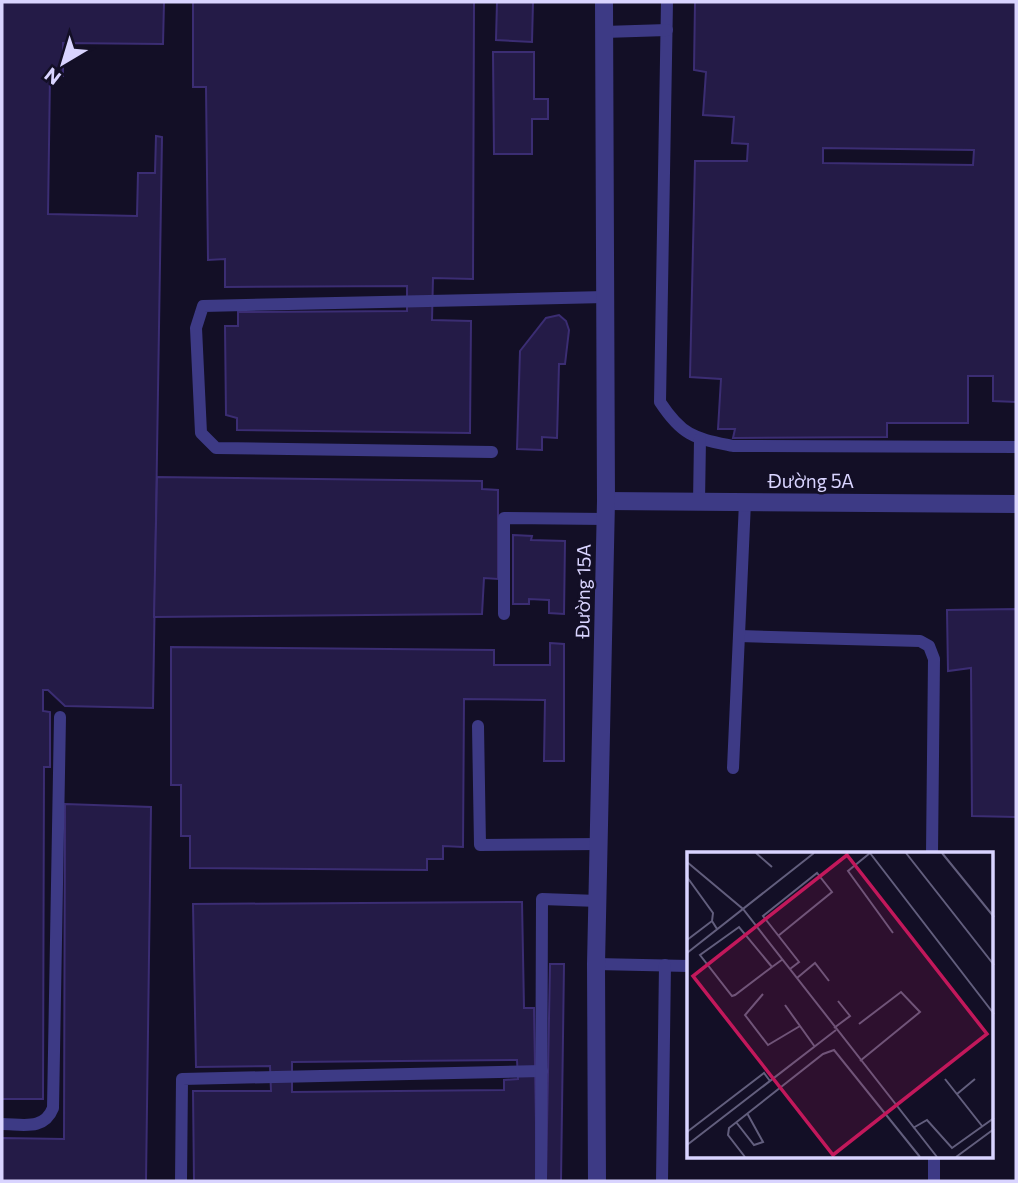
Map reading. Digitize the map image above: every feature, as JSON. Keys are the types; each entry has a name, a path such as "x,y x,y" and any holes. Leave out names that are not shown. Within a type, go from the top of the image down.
{"street":[{"name":"Đường 15A","path":"597,1181 596,964 606,510 604,2"},
{"name":"Đường 5A","path":"606,510 699,502 1016,504"}],"lane":[{"path":"667,2 660,402 676,426 701,439 733,446 1016,447"},
{"path":"604,32 667,30"},
{"path":"492,452 216,448 201,433 196,328 204,306 605,297"},
{"path":"699,502 701,439"},
{"path":"733,768 745,502"},
{"path":"504,614 504,518 606,510"},
{"path":"739,636 920,641 929,646 934,659 932,852"},
{"path":"2,1124 37,1125 50,1117 53,1108 60,718"},
{"path":"478,726 480,845 599,844"},
{"path":"541,1181 542,899 598,901"},
{"path":"596,964 687,966"},
{"path":"662,1181 665,965"},
{"path":"181,1181 182,1079 542,1071"},
{"path":"934,1158 934,1181"}],"building":[{"path":"2,2 164,2 163,44 63,43 63,76 50,75 48,214 137,216 138,173 155,173 156,136 162,137 153,708 65,706 48,690 43,690 43,711 50,712 50,767 44,767 43,1099 2,1099"},
{"path":"193,2 474,2 473,279 433,278 432,320 471,321 470,433 237,430 237,418 226,415 225,326 238,326 238,312 407,311 407,286 225,287 225,259 208,260 206,87 193,87"},
{"path":"497,2 533,2 532,42 496,40"},
{"path":"695,2 1016,2 1016,402 993,401 993,376 968,376 968,423 887,423 887,437 733,438 735,429 718,429 721,379 690,377 695,161 747,161 748,144 732,143 734,117 703,115 706,72 694,70","holes":["823,148 974,150 973,165 823,163"]},
{"path":"493,52 534,52 534,99 548,99 548,119 532,119 532,154 494,154"},
{"path":"559,315 566,321 569,330 565,364 559,364 557,438 542,437 542,450 517,449 520,351 546,318"},
{"path":"157,477 482,481 482,489 498,490 498,579 484,578 482,614 154,617"},
{"path":"513,535 532,536 531,540 565,541 564,614 549,613 549,600 529,599 529,604 513,604"},
{"path":"1016,609 1016,817 972,816 971,668 948,671 947,610"},
{"path":"550,643 564,644 564,761 544,761 545,700 464,699 463,847 443,846 443,859 427,859 427,870 190,868 190,836 181,836 181,785 171,785 171,647 494,650 494,665 550,665"},
{"path":"65,804 151,807 146,1181 2,1181 2,1138 64,1139"},
{"path":"522,902 524,1008 534,1008 537,1181 194,1181 193,1091 271,1091 270,1066 196,1067 193,904","holes":["517,1060 518,1079 504,1080 504,1090 292,1092 292,1062"]},
{"path":"550,964 564,964 561,1181 546,1181"}]}
